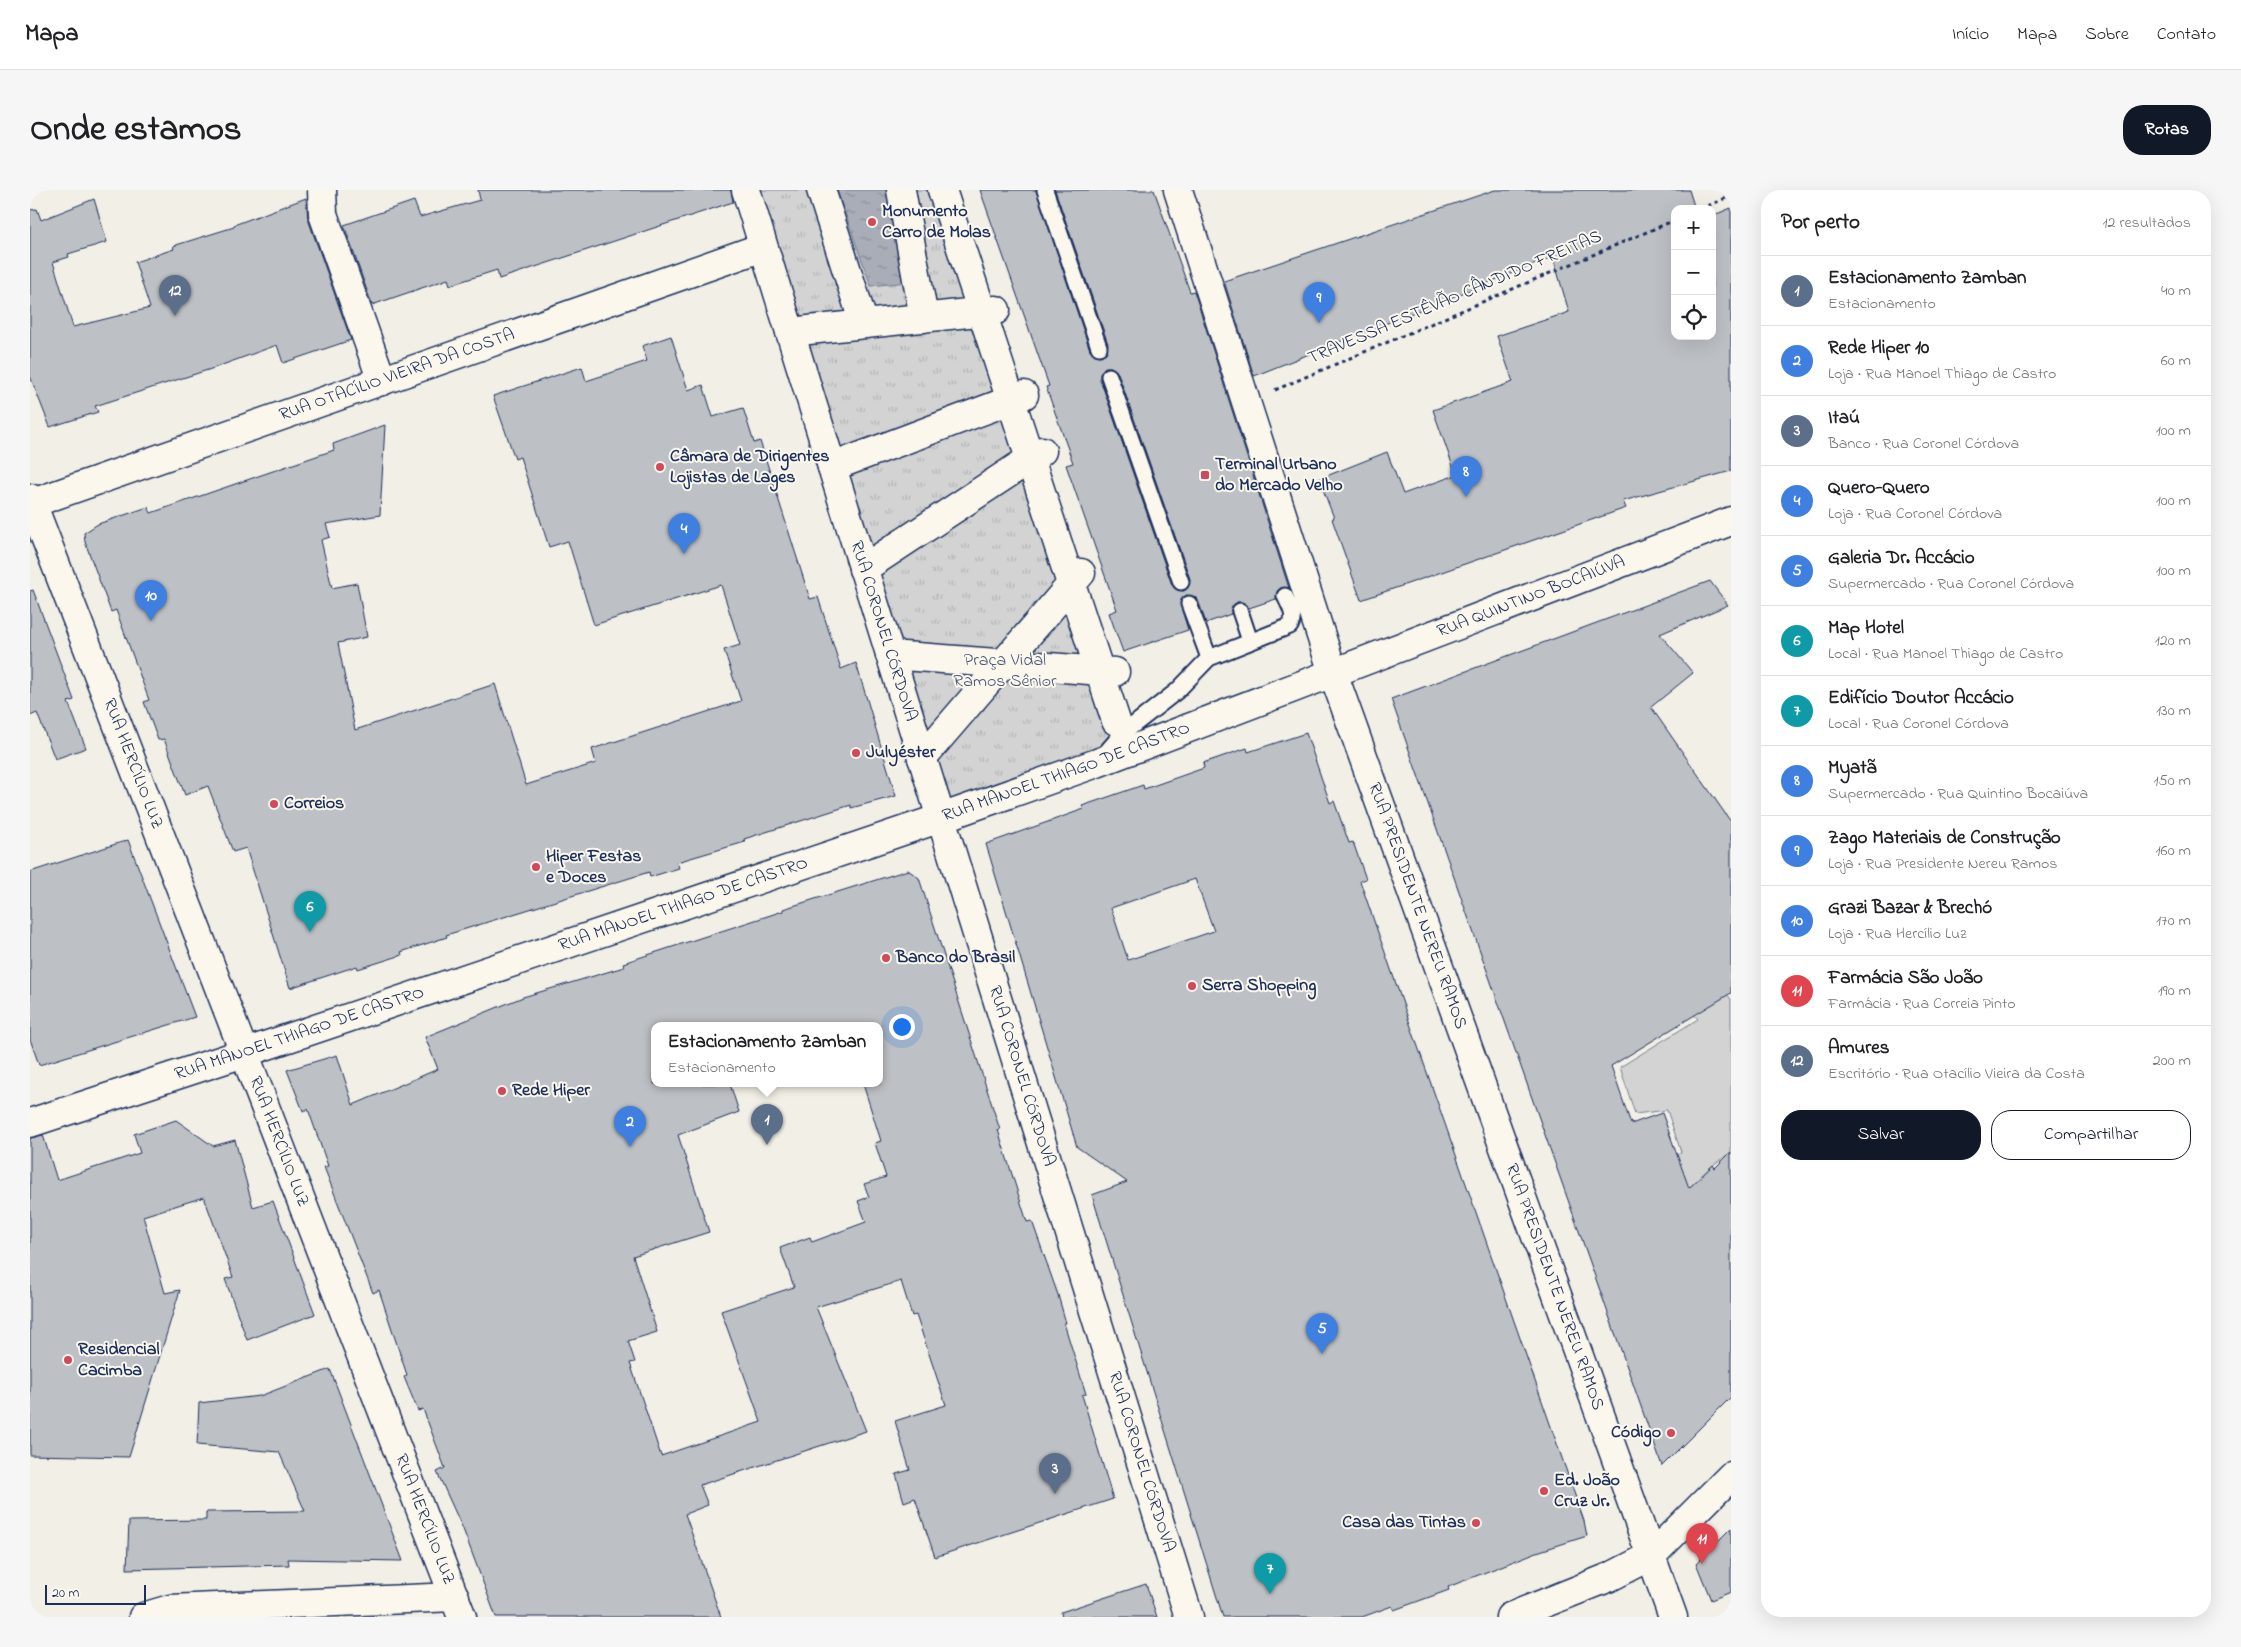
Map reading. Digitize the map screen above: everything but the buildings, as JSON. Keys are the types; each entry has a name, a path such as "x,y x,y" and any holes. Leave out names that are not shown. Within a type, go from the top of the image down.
{"street":[{"path":"322,190 323,214 382,381"},
{"name":"RUA CORONEL CÓRDOVA","path":"746,190 1189,1617"},
{"path":"821,190 864,324"},
{"path":"901,190 924,318"},
{"path":"942,190 989,311 1107,672 1116,721"},
{"name":"RUA PRESIDENTE NEREU RAMOS","path":"1178,190 1333,673 1673,1617"},
{"name":"RUA OTACÍLIO VIEIRA DA COSTA","path":"31,502 763,247"},
{"path":"790,332 989,311"},
{"path":"832,467 1017,397"},
{"path":"863,569 1036,455"},
{"name":"RUA HERCÍLIO LUZ","path":"31,502 459,1607"},
{"name":"RUA QUINTINO BOCAIÚVA","path":"1333,673 1731,521"},
{"path":"922,758 1076,578"},
{"path":"890,655 1107,672"},
{"name":"RUA MANOEL THIAGO DE CASTRO","path":"30,1123 244,1053 941,818 1097,763 1333,673"},
{"path":"1510,1617 1610,1577 1651,1556 1731,1476"},
{"path":"142,1617 170,1610 459,1607"}],"lane":[{"path":"1045,190 1099,347"},
{"path":"1109,376 1181,582"},
{"path":"1097,763 1122,734 1177,691 1209,658 1290,626 1293,614 1285,596"},
{"path":"1189,604 1209,658"},
{"path":"1240,611 1250,641"}],"path":[{"path":"1710,205 1731,196"},
{"name":"TRAVESSA ESTÊVÃO CÂNDIDO FREITAS","path":"1247,402 1671,222"}],"green space":[{"name":"Praça Vidal Ramos Sênior","path":"746,190 956,190 1124,702 1097,763 941,818"},
{"path":"1667,929 1731,999 1731,1152 1713,1165 1673,1203 1646,1169 1681,1152 1667,1110 1635,1114 1620,1067 1698,1019 1634,953"}],"water":[{"path":"837,190 887,190 907,282 871,286"}],"place":[{"name":"Monumento Carro de Molas","path":"872,222"},
{"name":"Amures","path":"175,316"},
{"name":"Zago Materiais de Construção","path":"1319,323"},
{"name":"Câmara de Dirigentes Lojistas de Lages","path":"660,467"},
{"name":"Terminal Urbano do Mercado Velho","path":"1205,475"},
{"name":"Myatã","path":"1466,497"},
{"name":"Quero-Quero","path":"684,554"},
{"name":"Grazi Bazar & Brechó","path":"151,621"},
{"name":"Julyéster","path":"856,753"},
{"name":"Correios","path":"274,804"},
{"name":"Hiper Festas e Doces","path":"536,867"},
{"name":"Map Hotel","path":"310,932"},
{"name":"Banco do Brasil","path":"886,958"},
{"name":"Serra Shopping","path":"1192,986"},
{"name":"Rede Hiper","path":"502,1091"},
{"name":"Estacionamento Zamban","path":"767,1145"},
{"name":"Rede Hiper 10","path":"630,1147"},
{"name":"Galeria Dr. Accácio","path":"1322,1354"},
{"name":"Residencial Cacimba","path":"68,1360"},
{"name":"Código","path":"1671,1433"},
{"name":"Ed. João Cruz Jr.","path":"1544,1491"},
{"name":"Itaú","path":"1055,1494"},
{"name":"Casa das Tintas","path":"1476,1523"},
{"name":"Farmácia São João","path":"1702,1564"},
{"name":"Edifício Doutor Accácio","path":"1270,1594"}]}
